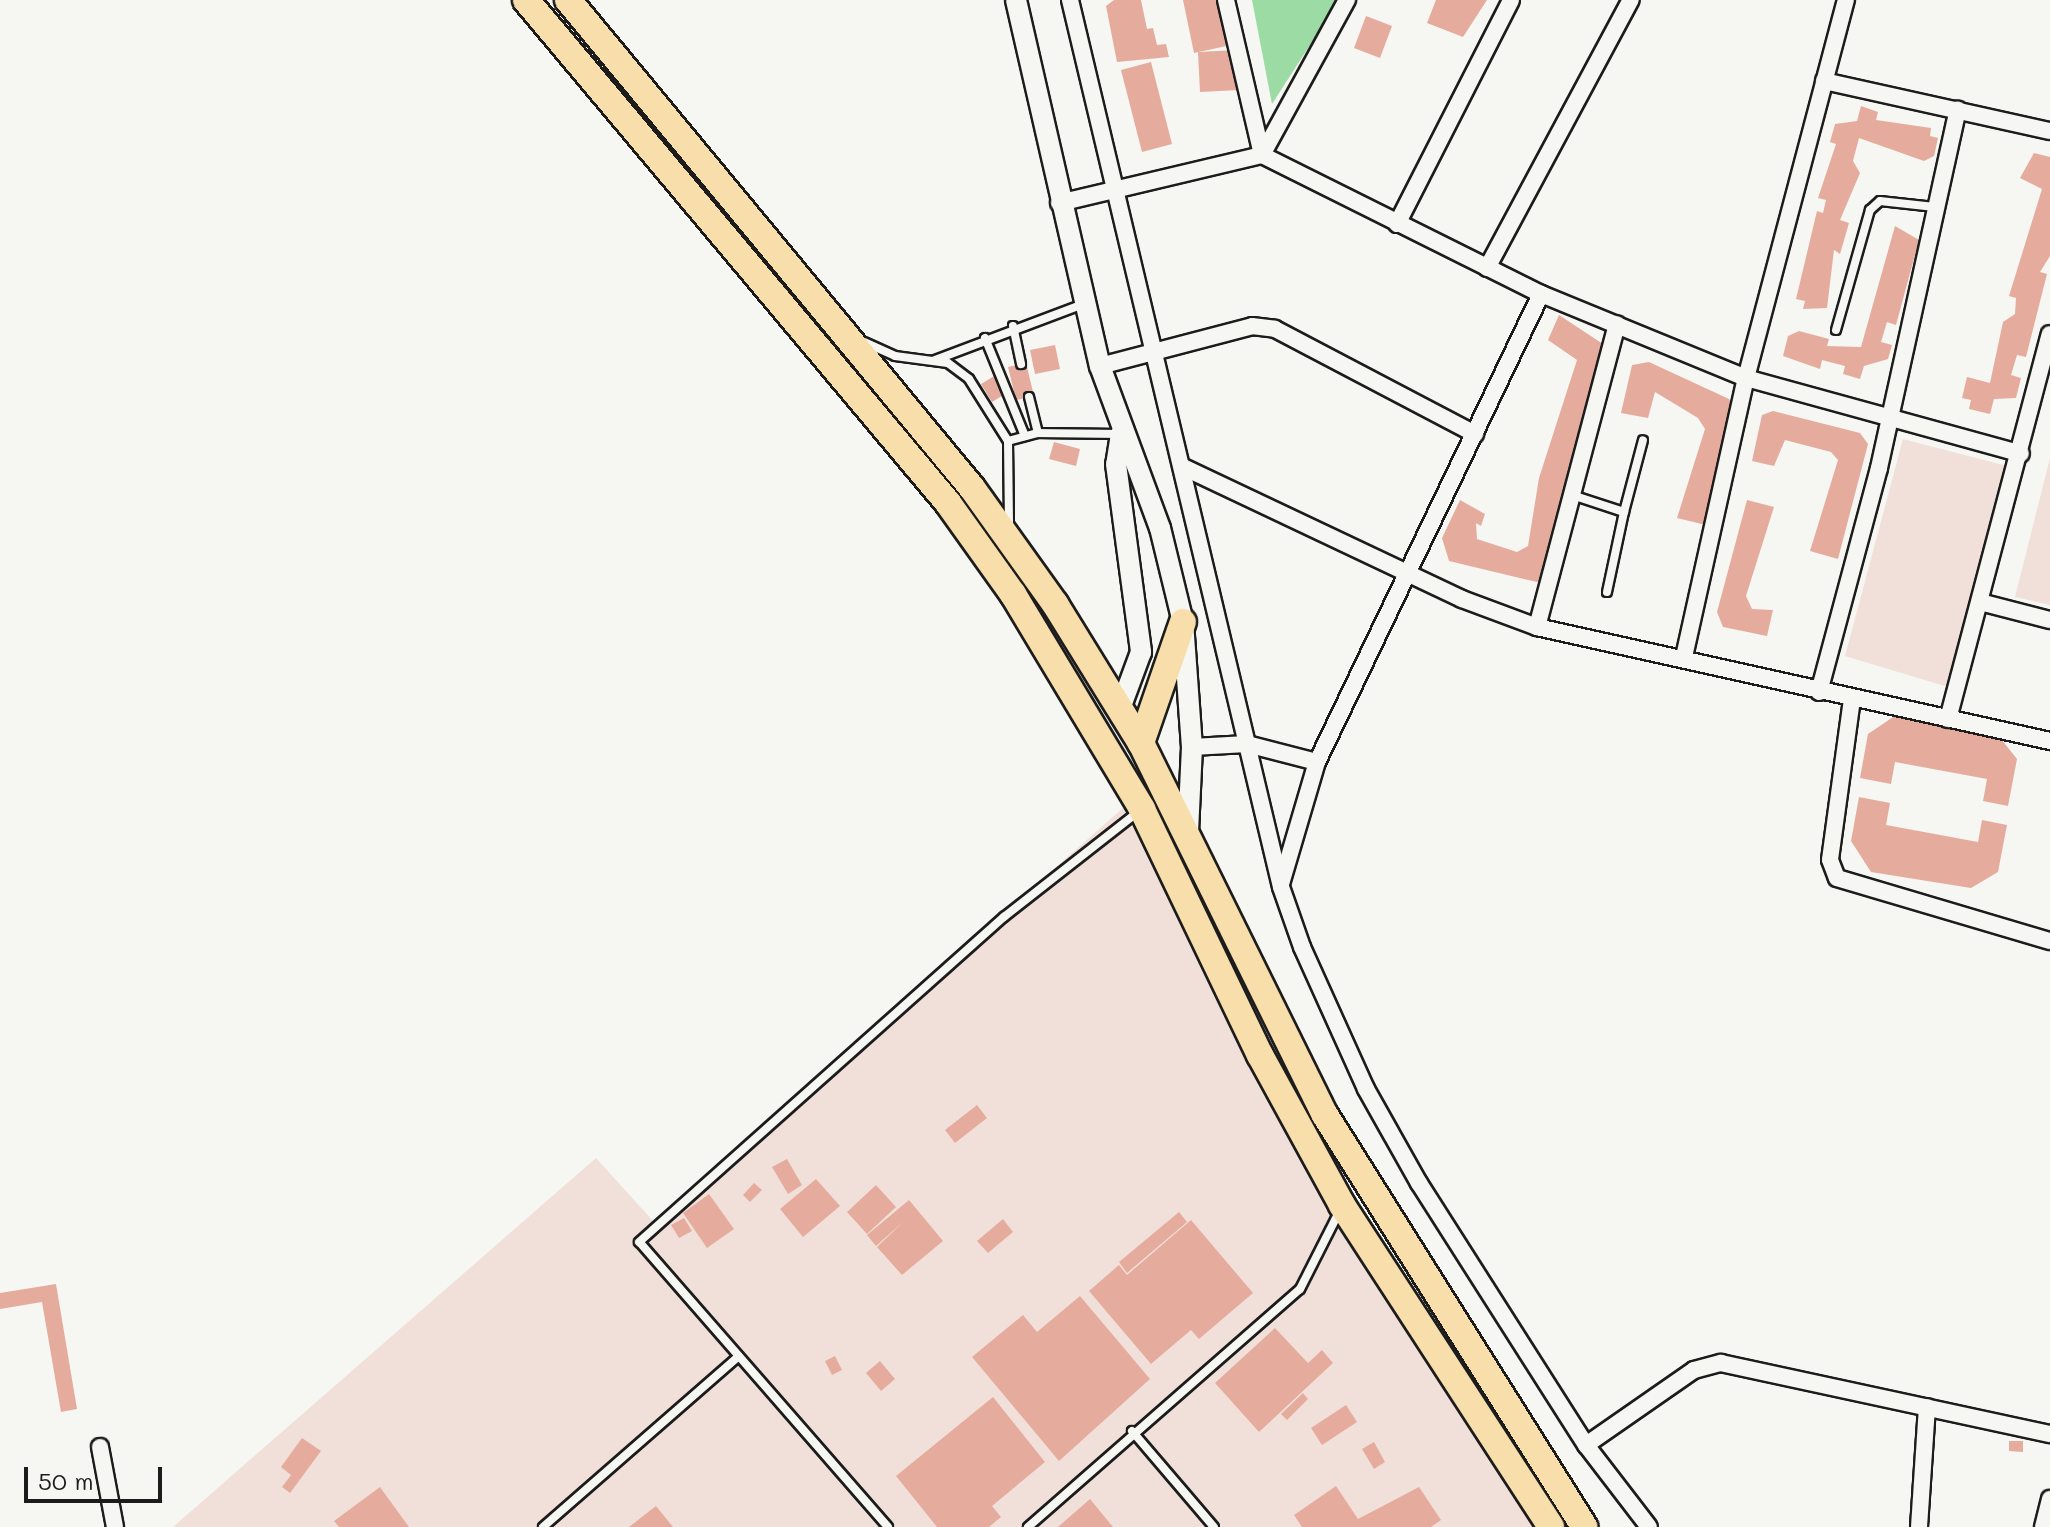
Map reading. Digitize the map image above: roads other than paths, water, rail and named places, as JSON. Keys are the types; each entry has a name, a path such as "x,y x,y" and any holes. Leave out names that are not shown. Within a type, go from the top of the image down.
{"highway":[{"path":"526,0 948,503 1069,680 1142,809 1260,1055 1342,1205 1551,1527"},
{"path":"568,0 845,331 1009,535 1121,706 1188,833 1325,1115 1560,1490 1587,1527"},
{"path":"1141,743 1183,622"}],"street":[{"path":"1016,0 1059,203 1100,366 1121,434 1160,528 1183,622 1192,747 1188,833"},
{"path":"1070,0 1112,187 1185,468 1281,887 1366,1089 1471,1271 1586,1445 1649,1527"},
{"path":"1226,0 1262,155"},
{"path":"1262,155 1347,0"},
{"path":"1397,224 1511,0"},
{"path":"1487,268 1631,0"},
{"path":"1684,657 1746,378 1846,0"},
{"path":"1824,81 2050,131"},
{"path":"1819,692 1889,414 1958,110"},
{"path":"1059,203 1112,187 1262,155 1541,294 1746,378 1889,414 2021,454"},
{"path":"1281,887 1317,762 1404,570 1475,434 1541,294"},
{"path":"1537,627 1617,324"},
{"path":"1100,366 1252,326 1275,329 1475,434"},
{"path":"1948,719 2021,454 2050,334"},
{"path":"1121,434 1116,464 1141,652 1121,706"},
{"path":"1185,468 1404,570 1537,627 1684,657 1819,692 2050,741"},
{"path":"1980,602 2050,620"},
{"path":"1852,699 1830,860 1837,878 2050,941"},
{"path":"1192,747 1247,744 1317,762"},
{"path":"1586,1445 1694,1370 1721,1363 2050,1434"},
{"path":"1919,1527 1927,1407"},
{"path":"100,1447 115,1527"},
{"path":"2043,1527 2050,1499"}],"lane":[{"path":"1836,330 1870,210 1880,201 1935,207"},
{"path":"935,360 1013,326 1084,304"},
{"path":"1013,326 1021,364"},
{"path":"845,331 895,356 935,360 969,379 1008,441 1009,535"},
{"path":"985,338 1025,436"},
{"path":"1029,397 1038,433"},
{"path":"1008,441 1038,433 1121,434"},
{"path":"1607,592 1643,440"},
{"path":"1572,495 1624,512"},
{"path":"888,1527 641,1250 641,1239 1004,917 1142,809"},
{"path":"1028,1527 1132,1431 1300,1289 1342,1205"},
{"path":"543,1527 737,1358"},
{"path":"1132,1431 1214,1527"}]}
